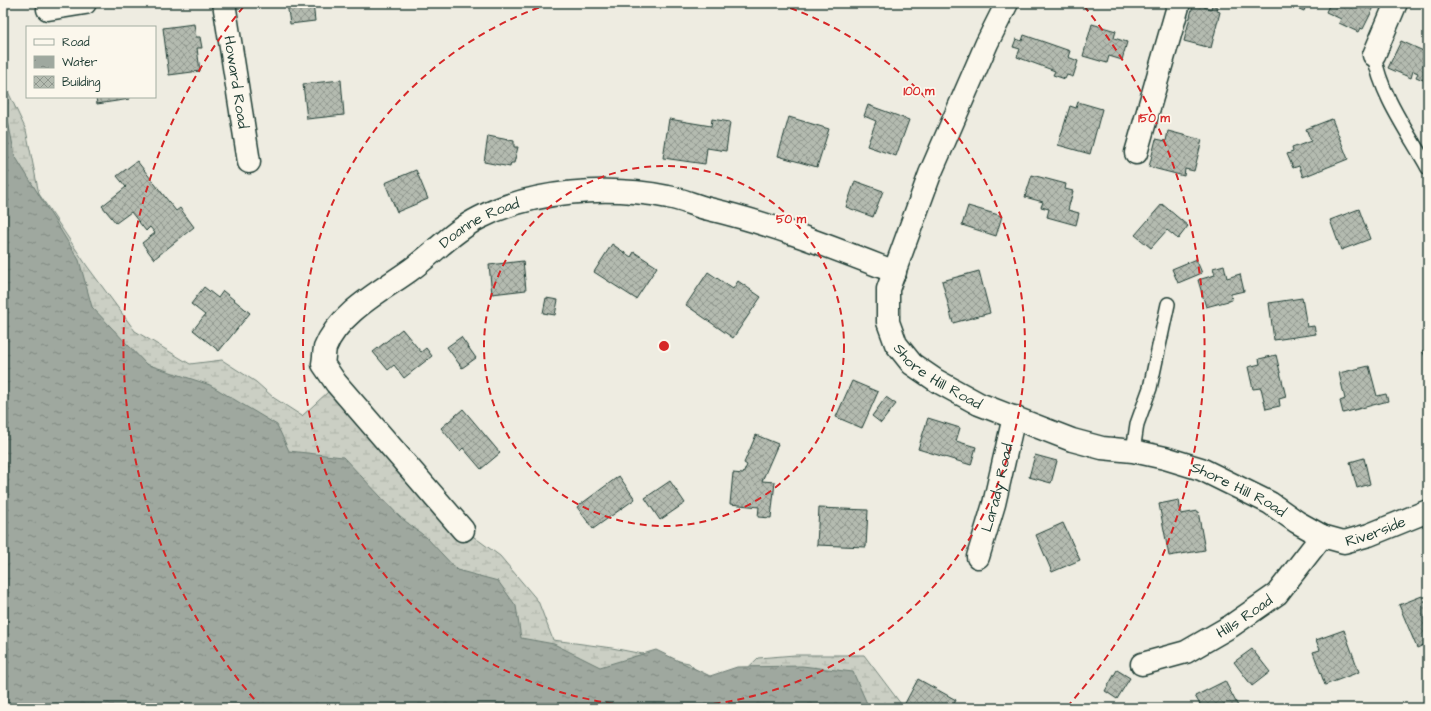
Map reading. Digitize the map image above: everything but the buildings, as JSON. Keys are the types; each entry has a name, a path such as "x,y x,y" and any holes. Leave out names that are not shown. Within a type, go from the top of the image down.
{"street":[{"path":"48,9 85,3"},
{"name":"Howard Road","path":"224,3 249,162"},
{"name":"Shore Hill Road","path":"1007,3 987,43 930,174 888,289 888,322 896,344 912,364 937,381 979,404 1072,440 1102,448 1133,451 1165,458 1208,472 1270,503 1297,522 1322,536"},
{"path":"1136,153 1179,3"},
{"path":"1374,55 1396,3"},
{"name":"Doanne Road","path":"463,530 336,383 323,364 325,348 336,331 354,311 426,259 447,240 479,218 536,198 568,193 612,191 668,197 772,226 895,272"},
{"name":"Larady Road","path":"978,557 994,504 1014,417"},
{"name":"Riverside","path":"1322,536 1344,542 1369,535 1428,511"},
{"name":"Hills Road","path":"1142,664 1186,652 1231,626 1277,594 1322,536"}],"lane":[{"path":"1374,55 1377,72 1389,100 1428,168"},
{"path":"1133,451 1137,424 1150,388 1168,304"}],"green space":[{"path":"3,81 26,130 39,194 87,266 135,331 190,364 222,360 256,382 274,398 302,416 329,391 348,399 380,452 425,501 500,556 538,601 553,640 612,648 689,663 714,689 732,683 758,658 795,655 864,655 904,708 443,708 3,477"}],"water":[{"path":"3,96 15,156 79,260 92,307 146,364 210,385 277,425 289,451 343,457 400,517 427,538 457,570 498,581 516,606 521,638 554,644 600,667 656,650 710,676 737,667 802,666 853,672 869,708 3,708"}]}
